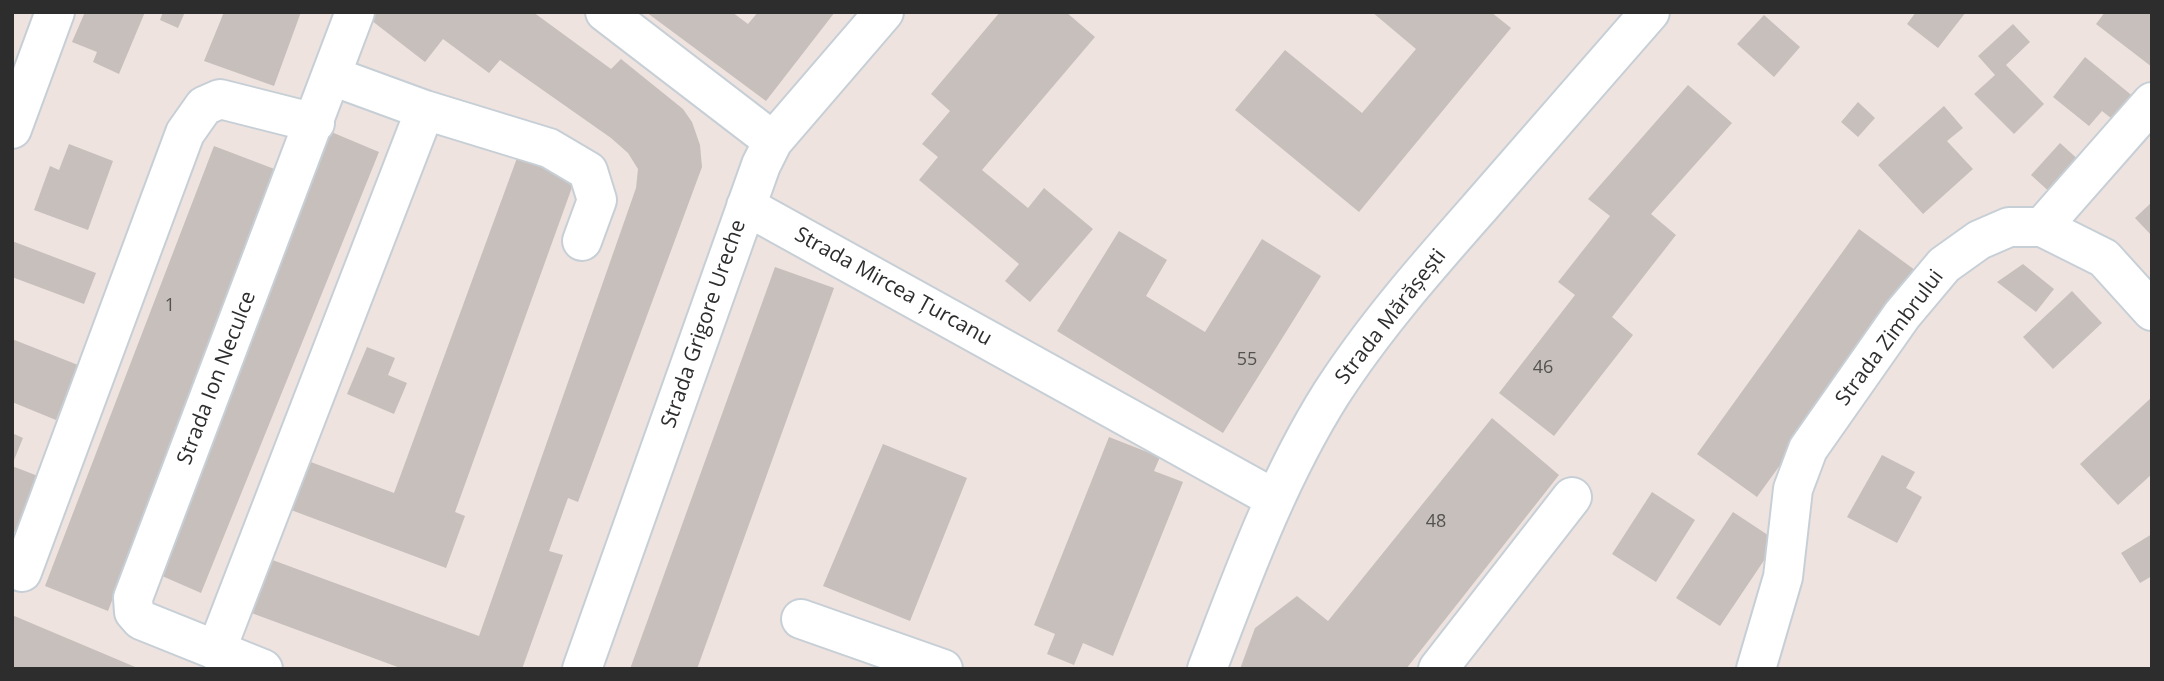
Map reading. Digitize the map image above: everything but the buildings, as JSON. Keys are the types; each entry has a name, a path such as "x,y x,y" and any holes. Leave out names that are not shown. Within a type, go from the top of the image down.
{"street":[{"path":"12,129 55,12"},
{"name":"Strada Ion Neculce","path":"263,669 141,620 134,612 133,598 355,12"},
{"path":"605,12 773,141"},
{"name":"Strada Grigore Ureche","path":"582,669 761,165 773,141 884,12"},
{"name":"Strada Mărășești","path":"1207,669 1275,499 1301,446 1326,404 1374,333 1453,237 1650,12"},
{"path":"332,76 425,110 549,148 588,171 597,200 582,241"},
{"path":"22,572 185,133 204,106 220,99 315,123"},
{"path":"2152,102 2042,227 2104,258 2152,311"},
{"path":"216,650 425,110"},
{"name":"Strada Mircea Țurcanu","path":"746,205 1275,499"},
{"name":"Strada Zimbrului","path":"1756,669 1783,577 1793,489 1808,449 1902,315 1944,265 1979,240 2009,226 2042,227"},
{"path":"1438,669 1572,497"},
{"path":"801,619 943,669"}]}
